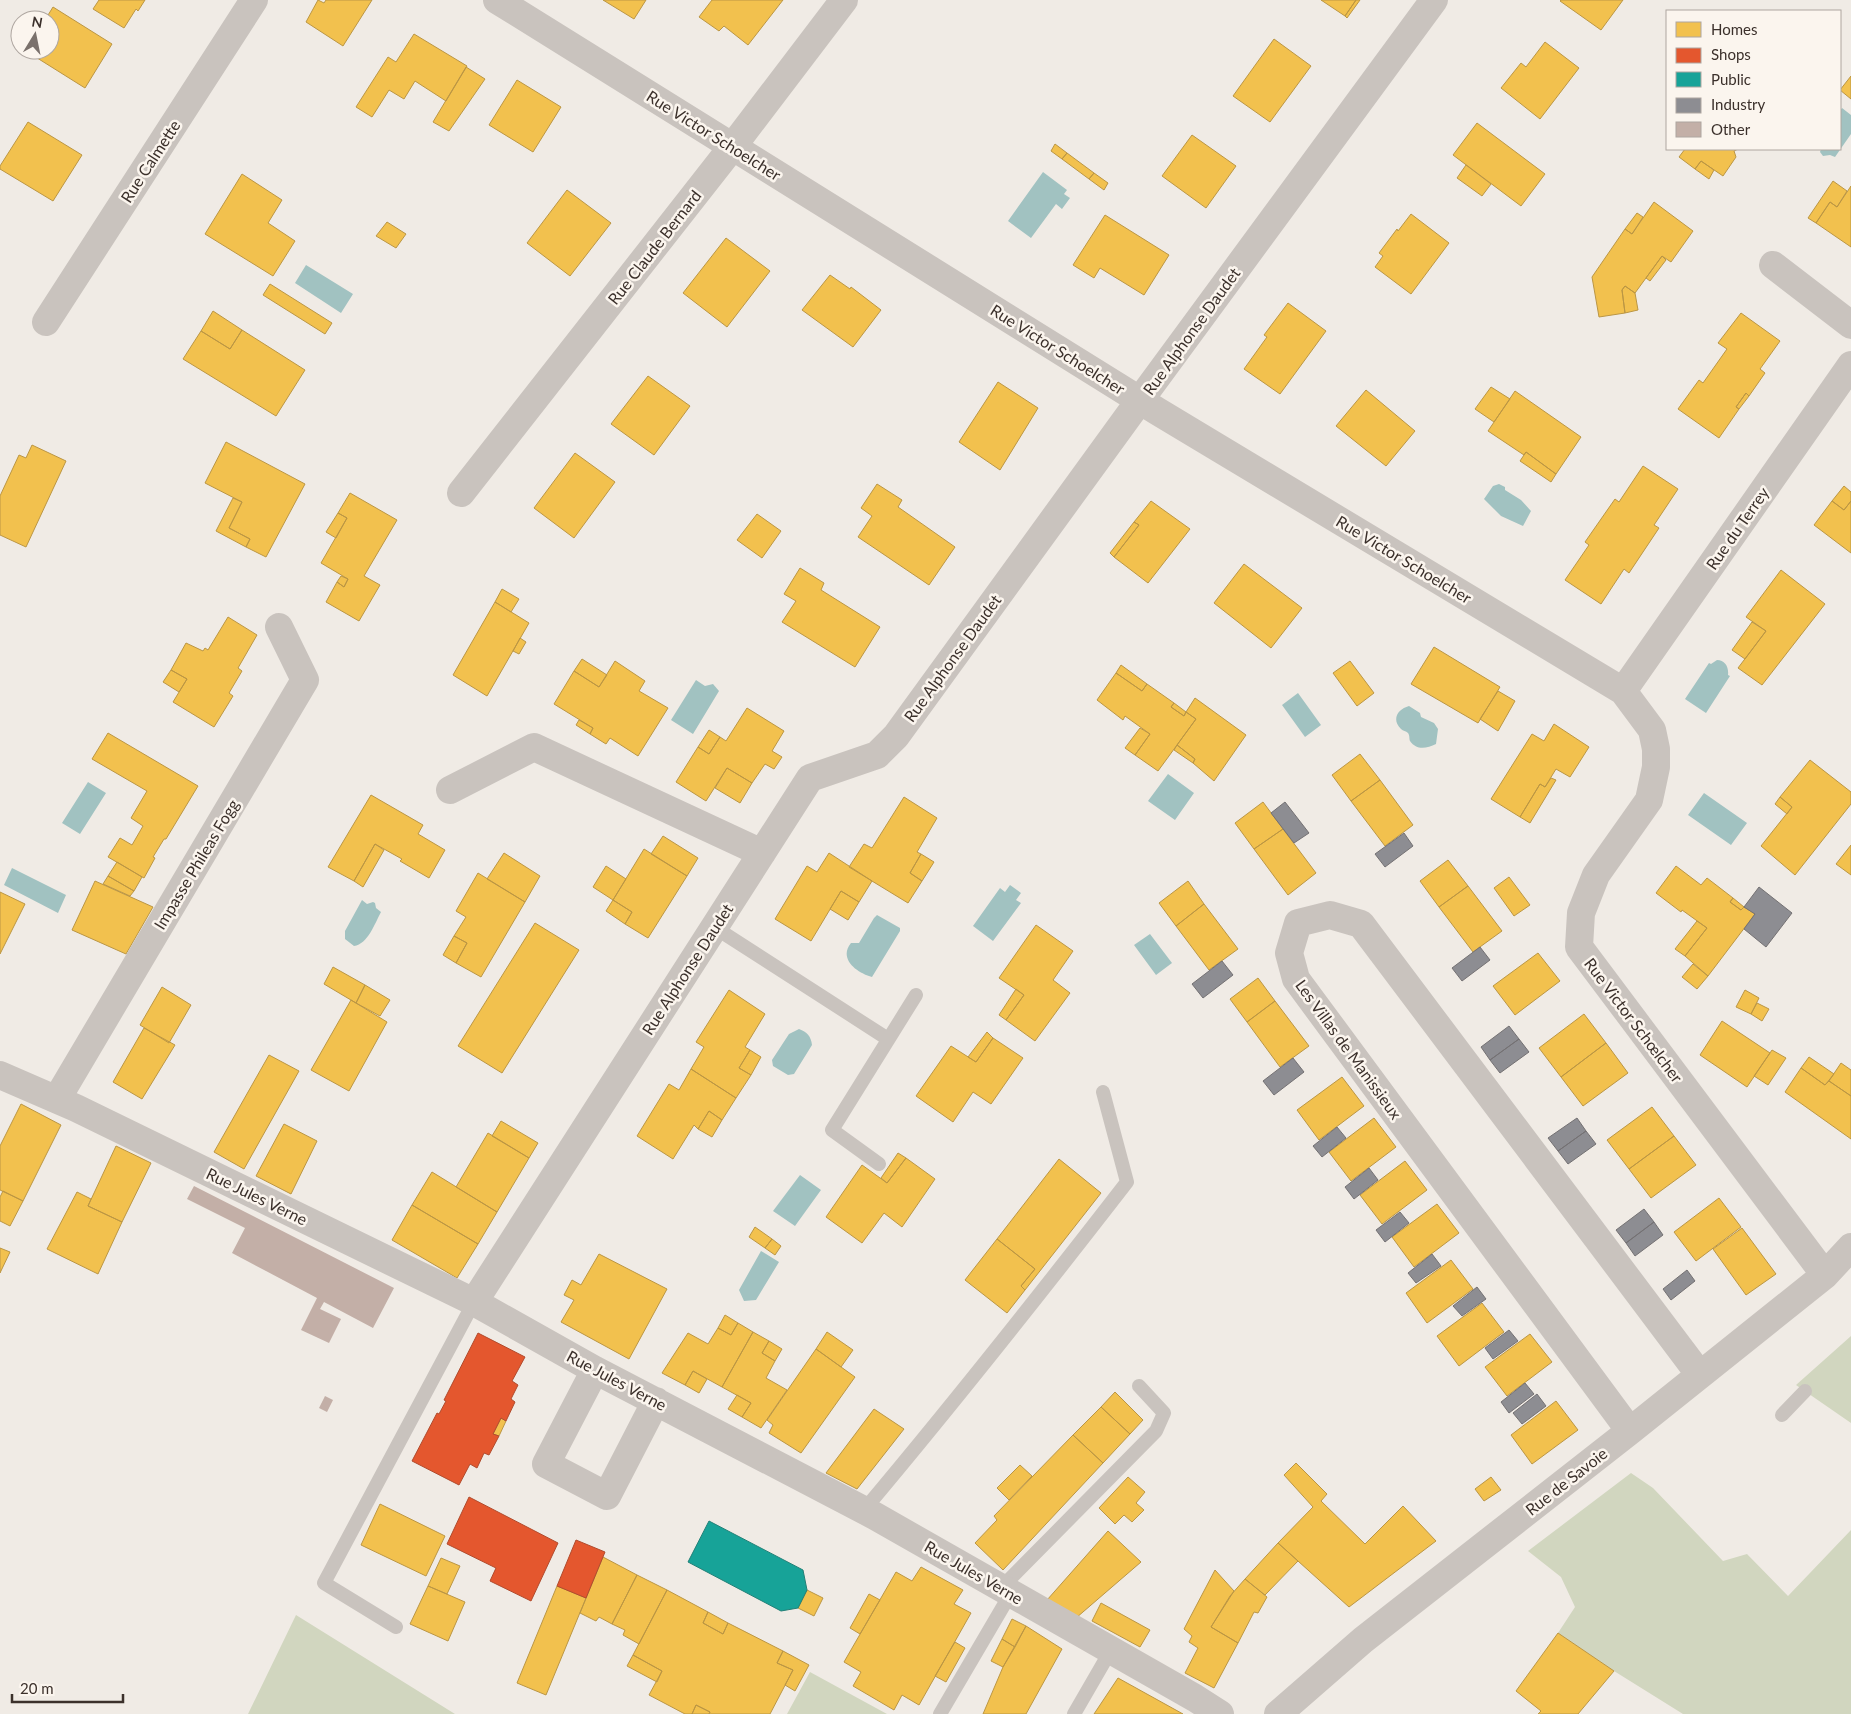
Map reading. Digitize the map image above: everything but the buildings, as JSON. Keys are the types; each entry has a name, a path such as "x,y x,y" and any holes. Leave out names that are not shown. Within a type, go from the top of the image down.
{"street":[{"name":"Rue Calmette","path":"46,322 254,0"},
{"name":"Rue Victor Schoelcher","path":"497,0 1140,400 1623,691"},
{"name":"Rue Claude Bernard","path":"461,493 733,146 844,0"},
{"name":"Rue Alphonse Daudet","path":"474,1302 810,778 877,755 896,736 1434,0"},
{"path":"1773,265 1851,325"},
{"name":"Rue du Terrey","path":"1623,691 1851,365"},
{"name":"Impasse Phileas Fogg","path":"57,1099 305,680 279,627"},
{"name":"Rue Victor Schœlcher","path":"1623,691 1652,730 1656,748 1656,767 1649,800 1596,875 1581,913 1579,947 1825,1275"},
{"path":"450,790 534,747 762,853"},
{"name":"Les Villas de Manissieux","path":"1630,1431 1296,979 1289,953 1298,923 1330,915 1361,924 1700,1375"},
{"name":"Rue Jules Verne","path":"0,1074 57,1099 474,1302 596,1370 864,1510 1196,1698 1220,1714"},
{"name":"Rue de Savoie","path":"1278,1714 1363,1640 1630,1431 1825,1275 1851,1247"},
{"path":"596,1370 546,1464 607,1496 656,1401"}],"lane":[{"path":"714,927 888,1040"},
{"path":"879,1164 832,1130 916,995"},
{"path":"864,1510 966,1386 1127,1182 1103,1092"},
{"path":"396,1628 324,1583 474,1302"},
{"path":"940,1714 1006,1590 1156,1431 1164,1413 1139,1386"},
{"path":"1782,1415 1805,1391"},
{"path":"1074,1714 1111,1650"}],"green space":[{"path":"1851,1336 1851,1423 1796,1385"},
{"path":"1631,1473 1653,1488 1723,1561 1747,1554 1788,1596 1851,1530 1851,1714 1683,1714 1558,1633 1575,1607 1561,1577 1528,1551"},
{"path":"296,1615 455,1714 248,1714"},
{"path":"810,1672 887,1714 787,1714"}],"water":[{"path":"1842,108 1851,115 1851,134 1841,148"},
{"path":"1821,150 1840,150 1835,157 1830,155 1823,156"},
{"path":"1043,172 1067,190 1064,194 1070,198 1062,209 1056,204 1031,238 1008,221"},
{"path":"306,265 353,294 341,313 295,283"},
{"path":"1499,484 1521,500 1531,511 1523,526 1501,516 1484,499 1493,486"},
{"path":"1717,660 1726,664 1728,675 1730,676 1706,713 1685,699 1709,663 1711,664"},
{"path":"696,680 705,686 713,684 719,691 693,734 671,720"},
{"path":"1298,693 1321,725 1305,737 1282,705"},
{"path":"1409,706 1420,713 1421,717 1434,723 1438,729 1436,744 1426,747 1416,746 1410,741 1408,733 1398,725 1396,722 1397,715 1402,709"},
{"path":"1168,774 1194,793 1175,820 1148,801"},
{"path":"88,782 106,793 80,834 62,823"},
{"path":"1704,793 1747,823 1731,845 1688,815"},
{"path":"12,868 66,895 58,913 4,885"},
{"path":"1010,885 1021,893 1016,900 1021,903 993,941 973,926 1000,888 1005,892"},
{"path":"362,900 367,904 375,903 376,908 381,912 367,937 354,946 345,939 345,931"},
{"path":"877,915 900,928 900,931 872,977 855,969 848,960 847,954 851,943 859,943"},
{"path":"1150,934 1172,963 1156,975 1134,945"},
{"path":"799,1029 808,1035 812,1045 794,1074 788,1075 773,1066 772,1060 789,1034"},
{"path":"800,1175 821,1190 795,1226 773,1211"},
{"path":"761,1251 779,1262 756,1300 744,1301 739,1290"}]}
